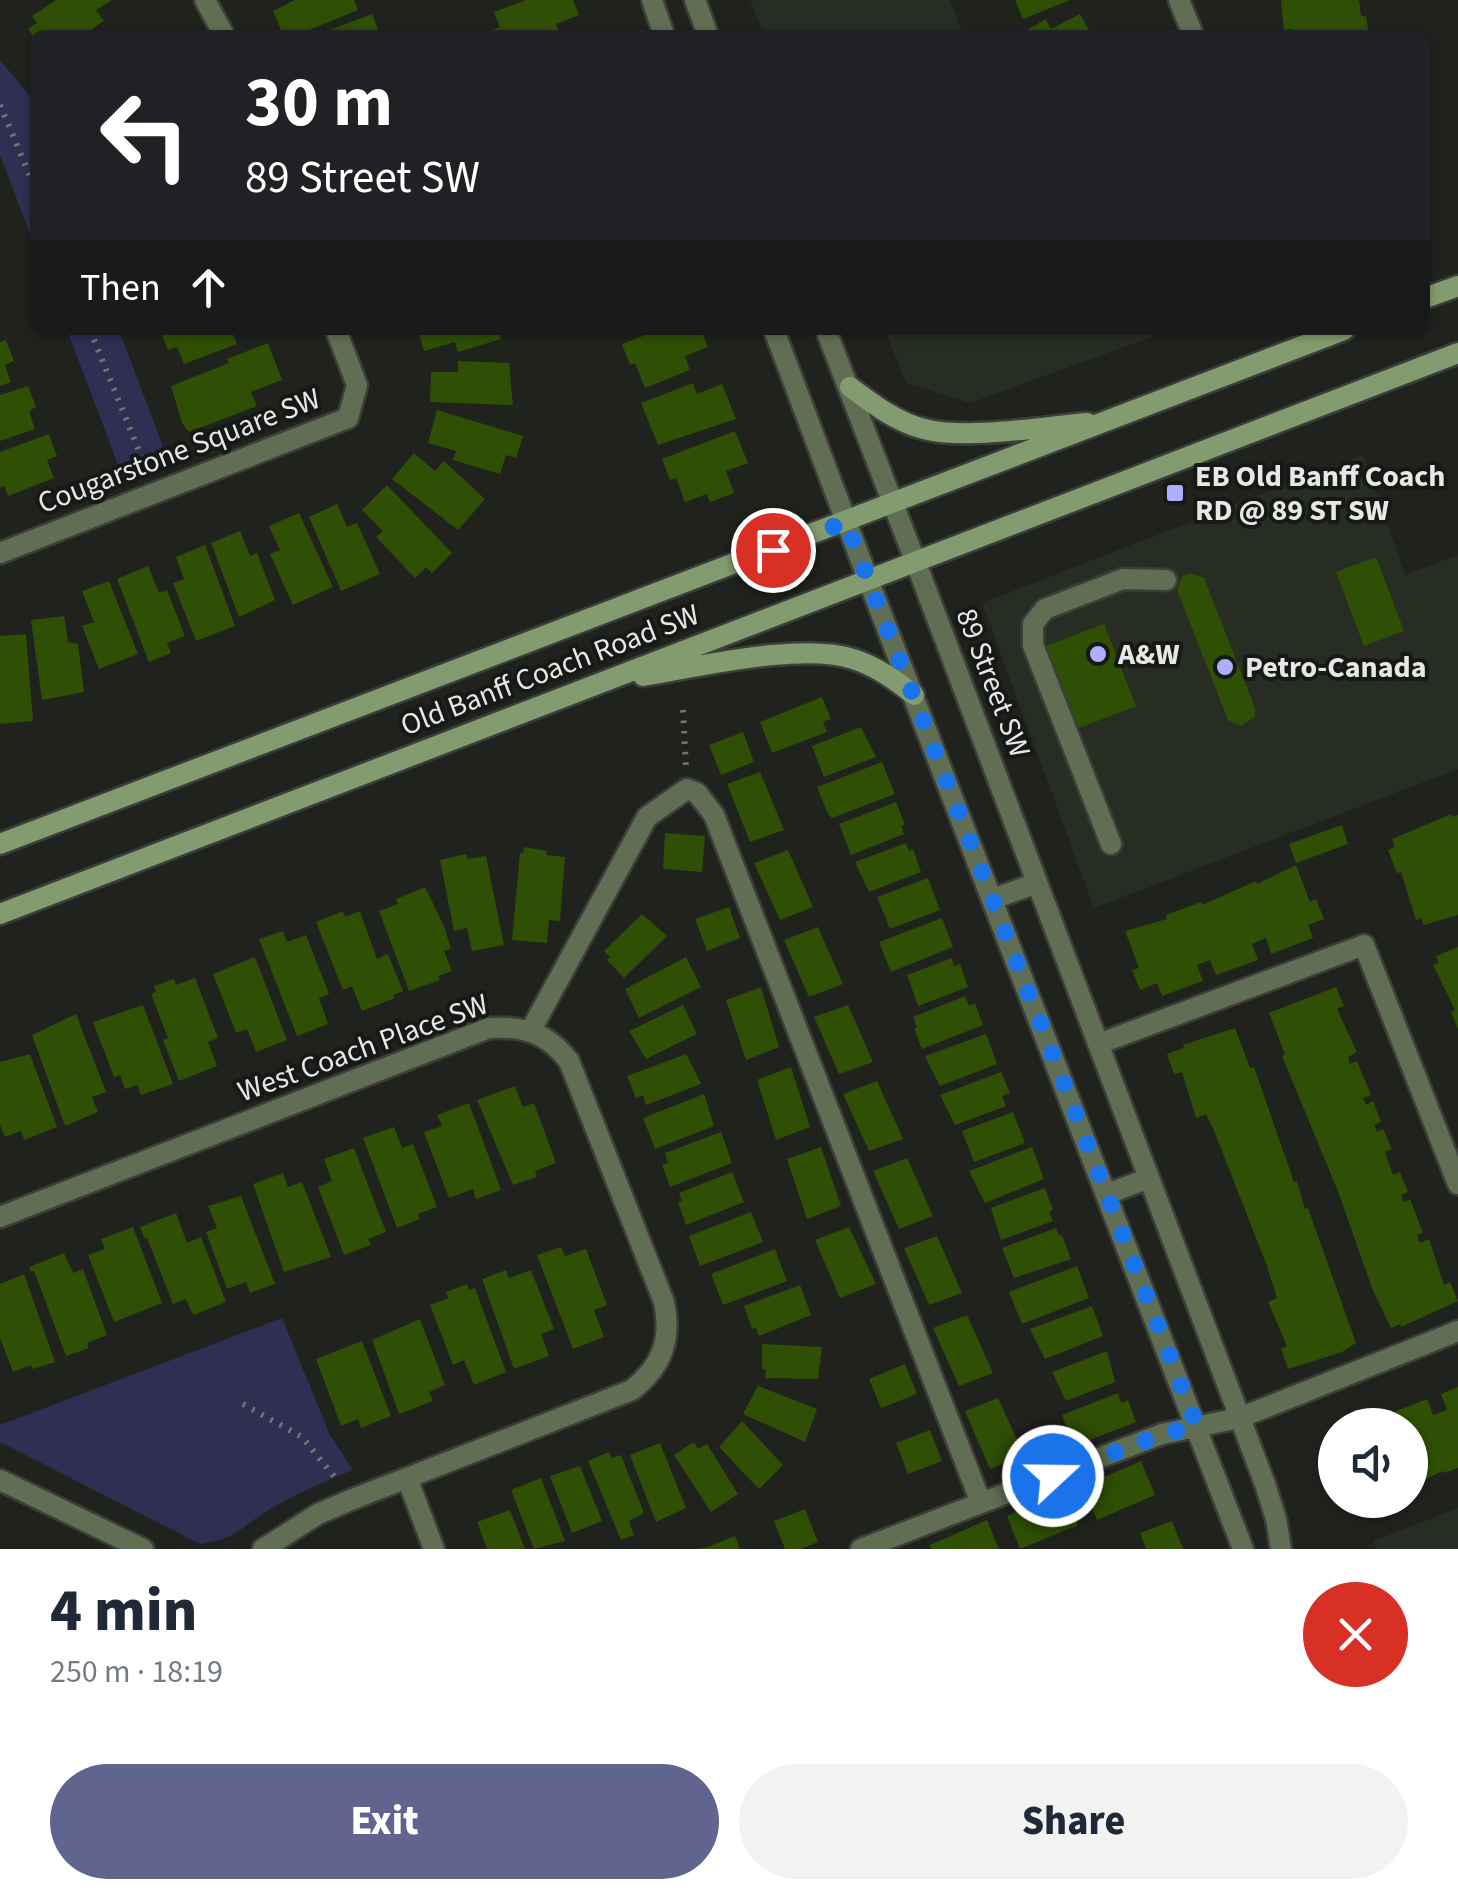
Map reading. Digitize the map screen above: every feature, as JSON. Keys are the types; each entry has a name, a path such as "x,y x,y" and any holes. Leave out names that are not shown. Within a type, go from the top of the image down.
{"main road":[{"path":"1430,296 1458,286"},
{"name":"Old Banff Coach Road SW","path":"0,844 1331,335"},
{"name":"Old Banff Coach Road SW","path":"0,914 1458,353"},
{"path":"850,388 890,416 926,430 973,432 1109,422"},
{"path":"602,682 746,660 828,655 858,660 914,694"}],"street":[{"path":"205,0 221,30"},
{"path":"652,0 662,30"},
{"path":"695,0 706,30"},
{"path":"1180,0 1191,30"},
{"name":"Cougarstone Square SW","path":"0,553 348,418 357,386 338,335"},
{"path":"776,335 1243,1549"},
{"name":"89 Street SW","path":"828,335 1276,1518 1281,1549"},
{"path":"1111,844 1033,645 1033,624 1045,609 1123,579 1166,580"},
{"path":"531,1030 647,817 687,789 697,793 714,815 981,1504"},
{"path":"993,899 1037,883"},
{"path":"1098,1044 1364,944 1458,1184"},
{"name":"West Coach Place SW","path":"0,1217 489,1028 531,1030 558,1046 570,1062 664,1302 667,1338 660,1362 632,1390 318,1514 263,1549"},
{"path":"1107,1194 1147,1178"},
{"path":"860,1549 1162,1434 1238,1418 1458,1331"},
{"path":"407,1478 434,1549"},
{"path":"0,1480 143,1549"}],"path":[{"path":"0,105 30,176"},
{"path":"92,335 156,492"},
{"path":"683,710 687,789"},
{"path":"243,1404 302,1437 353,1499"}],"shaded area":[{"path":"750,0 950,0 961,30 762,30"},
{"path":"0,60 30,98 30,234 0,155"},
{"path":"69,335 121,335 170,465 125,483"},
{"path":"887,335 1156,335 970,403 906,383"},
{"path":"1363,455 1405,575 1458,555 1458,769 1094,908 982,603"},
{"path":"282,1318 330,1435 353,1470 282,1503 232,1535 200,1544 0,1442 0,1425"},
{"path":"1458,1508 1458,1549 1376,1549 1373,1541"}],"building":[{"path":"56,0 112,0 96,10 104,21 90,30 30,32 28,29 37,23 32,16"},
{"path":"295,0 354,0 358,10 309,30 281,30 273,11"},
{"path":"526,0 573,0 579,15 556,24 558,30 492,30 500,27 494,12"},
{"path":"1015,0 1070,0 1023,19"},
{"path":"1281,0 1359,0 1368,30 1292,29 1284,30"},
{"path":"372,14 378,30 329,30"},
{"path":"1080,14 1089,30 1027,30 1046,19 1051,29"},
{"path":"162,335 233,335 237,344 184,364 177,347 168,350"},
{"path":"419,335 500,335 501,339 458,352 455,342 424,351"},
{"path":"645,335 703,335 708,347 685,356 690,370 645,388 622,344"},
{"path":"6,340 14,361 5,365 11,382 0,386 0,342"},
{"path":"268,343 282,380 251,392 257,406 189,432 182,423 171,386"},
{"path":"458,361 509,363 513,405 430,402 431,372 458,372"},
{"path":"693,383 697,394 722,384 736,419 658,445 641,403"},
{"path":"28,386 36,407 29,411 35,429 0,441 0,395"},
{"path":"437,410 523,436 516,458 506,455 500,474 453,460 456,451 428,443"},
{"path":"735,431 748,463 726,471 734,493 710,502 707,494 685,502 676,478 670,480 662,459"},
{"path":"49,434 57,456 47,460 54,478 8,496 4,486 0,488 0,452"},
{"path":"414,453 435,471 444,461 485,499 458,530 392,479"},
{"path":"387,485 452,553 432,573 426,567 415,578 376,537 383,531 362,510"},
{"path":"337,504 347,527 357,523 380,574 341,591 309,517"},
{"path":"299,513 333,587 293,605 270,554 280,550 269,526"},
{"path":"240,531 250,556 257,553 275,600 239,617 211,543"},
{"path":"205,545 235,626 196,641 173,583 184,579 176,557"},
{"path":"1376,557 1404,631 1364,646 1336,572"},
{"path":"148,566 159,593 167,590 185,636 167,643 171,653 149,662 117,579"},
{"path":"1190,573 1204,578 1255,708 1255,717 1241,726 1228,720 1177,590 1182,577"},
{"path":"109,581 138,654 99,669 82,626 94,622 82,591"},
{"path":"64,616 68,642 78,644 84,692 42,700 31,620"},
{"path":"1104,624 1136,706 1074,730 1043,647"},
{"path":"26,634 33,721 0,724 0,636"},
{"path":"822,697 831,719 823,722 827,732 772,753 760,722"},
{"path":"861,727 876,757 824,777 812,746"},
{"path":"743,732 754,762 721,775 709,745"},
{"path":"882,762 895,794 832,818 817,787"},
{"path":"760,772 784,830 750,842 727,784"},
{"path":"896,802 905,825 901,826 904,834 851,855 839,824"},
{"path":"1451,814 1458,815 1458,915 1424,925 1421,918 1416,920 1401,872 1397,873 1388,850 1395,847 1392,839"},
{"path":"1342,825 1348,844 1296,863 1289,844"},
{"path":"665,833 705,836 702,872 663,869"},
{"path":"906,843 909,851 913,849 921,872 869,892 855,862"},
{"path":"524,847 565,857 560,921 549,920 547,943 512,940 520,853"},
{"path":"788,850 813,907 780,920 754,863"},
{"path":"466,854 468,859 486,856 504,945 472,951 467,928 454,931 440,860"},
{"path":"1296,865 1310,902 1316,899 1324,919 1308,925 1313,938 1271,954 1266,938 1252,944 1258,960 1216,975 1210,960 1197,965 1203,981 1162,996 1157,983 1140,990 1132,970 1139,968 1125,931 1167,919 1166,915 1201,902 1202,905 1256,881 1257,884"},
{"path":"928,878 940,910 890,929 877,897"},
{"path":"425,887 444,926 451,949 444,951 452,971 438,976 440,980 409,991 379,911"},
{"path":"729,907 740,938 707,951 695,919"},
{"path":"343,911 345,917 360,911 377,959 388,954 403,991 362,1011 352,986 343,990 316,922"},
{"path":"642,914 667,936 624,978 604,951"},
{"path":"942,918 953,947 891,972 879,942"},
{"path":"818,927 843,984 809,997 784,940"},
{"path":"283,931 287,942 306,935 329,994 319,998 328,1024 297,1036 259,939"},
{"path":"1458,947 1458,1029 1451,1012 1455,1010 1433,965 1438,963 1436,956"},
{"path":"255,957 287,1040 256,1052 247,1029 236,1033 213,974"},
{"path":"686,957 701,987 639,1018 625,989"},
{"path":"952,958 954,966 960,964 968,987 918,1006 907,975"},
{"path":"195,978 218,1038 208,1042 217,1066 179,1081 151,994 156,992 154,986 174,979 176,985"},
{"path":"761,987 779,1047 746,1060 726,1000"},
{"path":"1336,987 1344,1006 1337,1009 1357,1052 1348,1057 1350,1064 1357,1061 1371,1095 1363,1098 1366,1105 1373,1101 1381,1122 1374,1125 1377,1132 1383,1129 1392,1149 1385,1152 1393,1175 1400,1172 1408,1192 1401,1195 1404,1202 1410,1199 1423,1233 1417,1235 1420,1243 1429,1239 1444,1285 1450,1282 1458,1301 1401,1327 1400,1324 1391,1328 1372,1288 1269,1013"},
{"path":"965,996 969,1006 975,1003 983,1025 922,1049 913,1017"},
{"path":"143,1005 173,1084 141,1095 137,1085 125,1089 120,1075 114,1077 93,1022"},
{"path":"683,1005 697,1034 646,1059 629,1031"},
{"path":"848,1005 873,1062 839,1074 814,1017"},
{"path":"76,1014 106,1092 92,1097 98,1112 65,1126 32,1035"},
{"path":"1235,1028 1250,1068 1254,1067 1356,1343 1342,1352 1288,1369 1281,1349 1287,1346 1268,1302 1277,1298 1267,1266 1213,1128 1206,1114 1196,1118 1182,1072 1174,1074 1167,1054"},
{"path":"986,1034 997,1064 940,1086 925,1056"},
{"path":"30,1054 57,1127 24,1140 21,1131 5,1137 0,1125 0,1062"},
{"path":"686,1054 701,1084 646,1105 643,1095 636,1098 627,1076"},
{"path":"791,1067 810,1127 776,1140 757,1080"},
{"path":"1001,1072 1010,1093 1002,1096 1006,1106 955,1125 940,1095"},
{"path":"877,1081 903,1139 869,1151 843,1094"},
{"path":"515,1086 523,1107 534,1103 556,1163 535,1171 537,1177 513,1185 477,1100"},
{"path":"704,1094 714,1126 655,1149 643,1118"},
{"path":"469,1103 501,1190 476,1199 473,1189 449,1198 424,1132 442,1126 437,1115"},
{"path":"1013,1112 1025,1143 974,1162 962,1131"},
{"path":"394,1127 402,1148 413,1144 437,1207 397,1228 363,1138"},
{"path":"721,1132 732,1163 670,1187 662,1165 668,1163 665,1153"},
{"path":"821,1147 841,1206 807,1219 787,1159"},
{"path":"1032,1147 1044,1179 985,1203 969,1171"},
{"path":"354,1148 386,1232 368,1239 371,1245 344,1255 318,1187 332,1181 324,1159"},
{"path":"907,1158 933,1216 899,1229 873,1171"},
{"path":"732,1172 744,1202 686,1225 679,1193"},
{"path":"283,1173 288,1187 302,1182 331,1257 284,1272 253,1184"},
{"path":"1045,1188 1053,1221 1001,1240 991,1208"},
{"path":"241,1196 275,1284 250,1293 246,1282 227,1289 206,1232 217,1228 208,1206"},
{"path":"751,1212 763,1242 700,1266 689,1236"},
{"path":"176,1213 187,1243 201,1237 226,1302 193,1315 186,1299 173,1304 140,1227"},
{"path":"133,1227 162,1303 114,1322 88,1255 105,1249 101,1239"},
{"path":"849,1227 876,1284 840,1298 815,1240"},
{"path":"1056,1228 1071,1259 1014,1278 1002,1248"},
{"path":"937,1236 962,1293 929,1305 904,1248"},
{"path":"561,1247 565,1256 586,1249 607,1305 594,1310 604,1337 573,1349 537,1255"},
{"path":"775,1249 787,1281 723,1305 711,1274"},
{"path":"64,1253 73,1273 83,1269 107,1335 87,1343 89,1348 66,1356 34,1271 29,1267"},
{"path":"1077,1266 1089,1298 1022,1324 1009,1292"},
{"path":"506,1270 509,1278 531,1270 554,1329 541,1334 549,1356 514,1369 482,1279"},
{"path":"24,1274 55,1362 13,1372 0,1338 0,1284"},
{"path":"467,1284 469,1290 475,1288 506,1372 474,1385 464,1360 453,1365 430,1305 449,1298 446,1292"},
{"path":"800,1285 811,1315 759,1336 756,1328 752,1329 744,1306"},
{"path":"1092,1306 1103,1336 1045,1359 1030,1329"},
{"path":"967,1315 993,1373 959,1386 933,1328"},
{"path":"420,1319 445,1385 429,1392 433,1401 399,1414 372,1340"},
{"path":"362,1341 391,1416 361,1428 358,1419 341,1426 316,1359"},
{"path":"762,1344 822,1347 818,1379 765,1378"},
{"path":"1107,1351 1115,1382 1066,1401 1052,1372"},
{"path":"905,1364 917,1394 881,1408 869,1379"},
{"path":"758,1386 817,1409 805,1442 743,1414"},
{"path":"1458,1387 1458,1468 1428,1478 1428,1408 1404,1408 1427,1399 1433,1415 1447,1410 1441,1394"},
{"path":"1118,1393 1121,1403 1128,1400 1136,1422 1074,1446 1062,1415"},
{"path":"998,1398 1024,1455 990,1469 965,1411"},
{"path":"742,1421 783,1465 759,1489 719,1447"},
{"path":"930,1430 942,1461 908,1474 896,1443"},
{"path":"694,1442 698,1449 707,1444 738,1494 711,1512 674,1455"},
{"path":"660,1443 686,1508 656,1522 630,1455"},
{"path":"609,1452 612,1458 621,1455 644,1513 629,1521 634,1535 621,1540 588,1461"},
{"path":"1141,1461 1155,1495 1097,1520 1084,1486"},
{"path":"580,1466 602,1521 572,1533 550,1476"},
{"path":"541,1478 565,1541 534,1549 511,1490"},
{"path":"1064,1490 1078,1525 1020,1549 1007,1516"},
{"path":"805,1509 818,1542 801,1549 785,1549 774,1521"},
{"path":"510,1510 525,1549 487,1549 477,1522"},
{"path":"987,1520 999,1549 931,1549 930,1545"},
{"path":"1172,1521 1183,1549 1146,1549 1140,1533"},
{"path":"735,1536 740,1549 697,1549 708,1547"}],"place":[{"name":"EB Old Banff Coach RD @ 89 ST SW","path":"1175,493"},
{"name":"A&W","path":"1098,654"},
{"name":"Petro-Canada","path":"1225,667"}],"route":[{"path":"773,550 846,522 1197,1426 1162,1434 1053,1476"}]}
